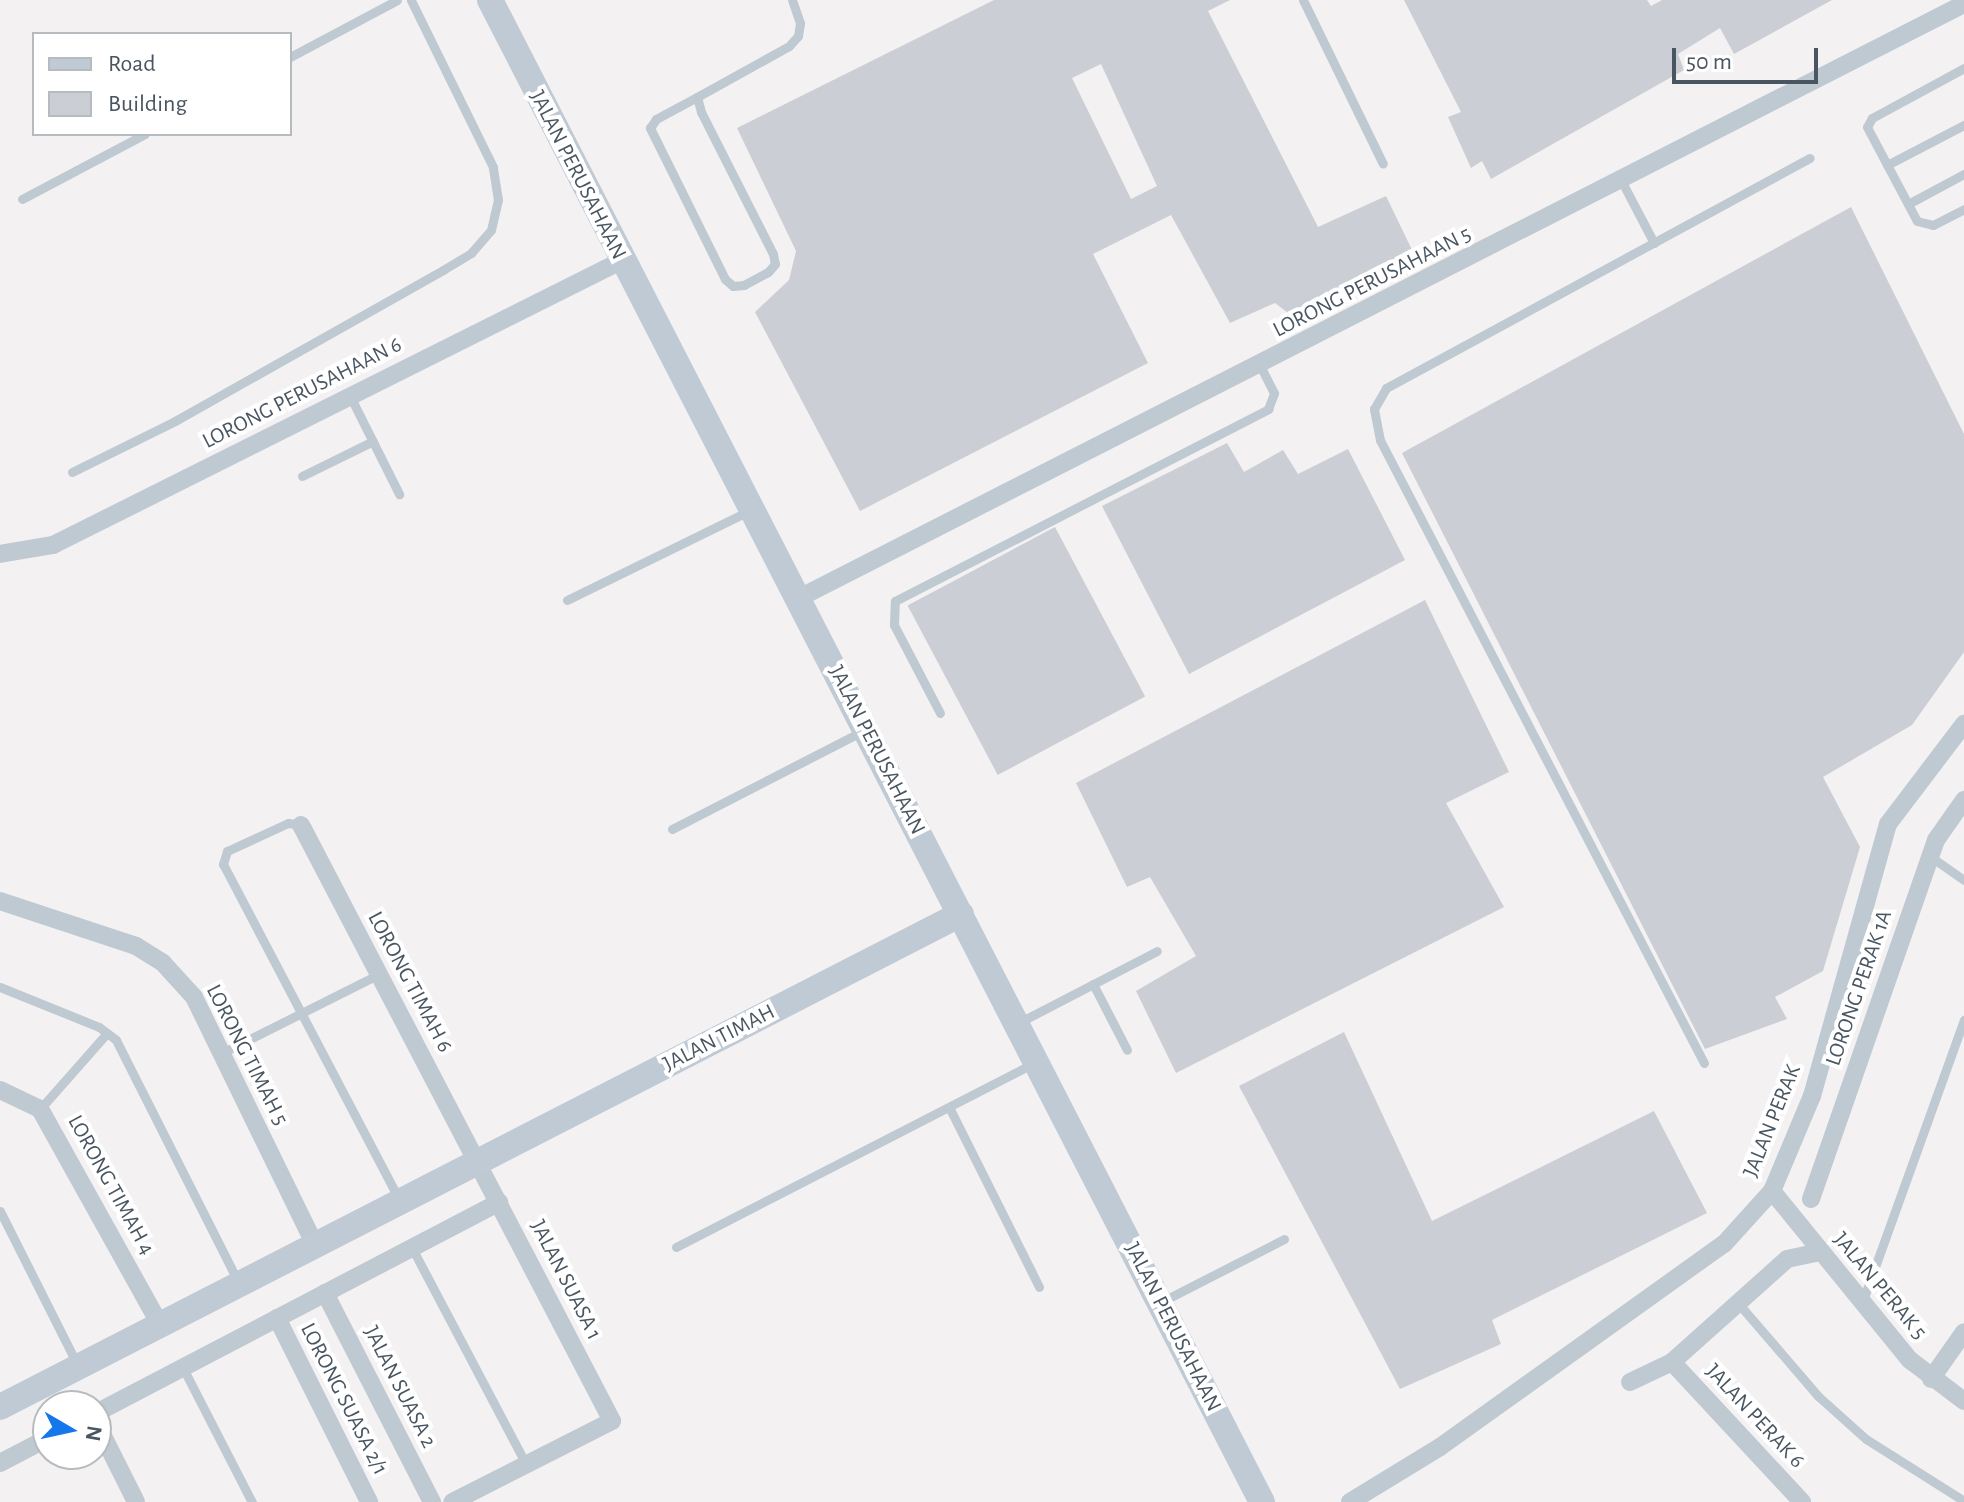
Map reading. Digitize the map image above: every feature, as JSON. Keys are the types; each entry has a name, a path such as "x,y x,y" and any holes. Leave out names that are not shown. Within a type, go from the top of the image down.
{"main road":[{"name":"JALAN PERUSAHAAN","path":"490,0 621,261 799,598 1262,1502"},
{"name":"JALAN TIMAH","path":"0,1407 961,914"}],"street":[{"name":"LORONG PERUSAHAAN 5","path":"799,598 1622,182 1964,4"},
{"name":"LORONG PERUSAHAAN 6","path":"0,554 53,545 621,261"},
{"name":"JALAN PERAK","path":"1350,1502 1440,1447 1724,1244 1772,1191 1812,1096 1888,824 1962,731"},
{"name":"LORONG PERAK 1A","path":"1811,1199 1930,857 1964,800"},
{"name":"LORONG TIMAH 6","path":"301,825 478,1161"},
{"name":"LORONG TIMAH 5","path":"0,901 136,946 163,963 194,997 315,1245"},
{"name":"LORONG TIMAH 4","path":"0,1090 40,1109 160,1325"},
{"name":"JALAN SUASA 1","path":"478,1161 612,1421 526,1466"},
{"name":"JALAN PERAK 5","path":"1772,1191 1862,1305 1931,1379 1964,1401"},
{"path":"112,1405 499,1202"},
{"name":"JALAN PERAK 6","path":"1630,1382 1672,1362 1787,1259 1819,1252"},
{"name":"JALAN SUASA 2","path":"325,1293 432,1502"},
{"name":"LORONG SUASA 2/1","path":"277,1318 369,1502"},
{"path":"1931,1379 1964,1332"},
{"name":"JALAN PERAK 6","path":"1672,1362 1802,1502"},
{"path":"0,1463 32,1446"},
{"path":"112,1454 136,1502"},
{"path":"452,1502 526,1466"}],"lane":[{"path":"292,56 397,0"},
{"path":"72,472 175,421 443,270 471,253 491,230 498,200 493,167 411,0"},
{"path":"697,97 773,254 768,272 744,285 733,286 725,279 651,138 656,119 789,46 800,23 792,0"},
{"path":"1303,0 1383,164"},
{"path":"1964,68 1868,122 1887,165 1924,226 1964,209"},
{"path":"1887,165 1964,125"},
{"path":"22,199 141,136"},
{"path":"1704,1063 1380,440 1374,409 1386,388 1810,158"},
{"path":"1908,204 1964,174"},
{"path":"1622,182 1654,243"},
{"path":"940,713 894,625 895,601 1268,409 1274,393 1260,365"},
{"path":"350,396 399,494"},
{"path":"302,476 373,441"},
{"path":"567,600 752,510"},
{"path":"672,829 866,729"},
{"path":"301,825 288,823 222,856 400,1201"},
{"path":"1930,857 1964,880"},
{"path":"1017,1023 1157,951"},
{"path":"222,1053 379,974"},
{"path":"1093,984 1127,1050"},
{"path":"0,987 107,1033 116,1040 239,1284"},
{"path":"1862,1305 1964,1020"},
{"path":"40,1109 107,1033"},
{"path":"676,1247 1037,1062"},
{"path":"950,1109 1039,1287"},
{"path":"0,1211 78,1367"},
{"path":"1160,1302 1284,1239"},
{"path":"412,1248 526,1466"},
{"path":"1738,1303 1818,1396 1866,1439 1964,1501"},
{"path":"183,1368 252,1502"}],"building":[{"path":"994,0 1230,0 1208,11 1318,227 1386,196 1414,254 1288,313 1275,303 1230,323 1171,215 1093,254 1148,363 860,511 755,312 789,280 796,251 737,128","holes":["1101,64 1157,186 1131,199 1072,78"]},
{"path":"1404,0 1647,0 1651,6 1662,0 1832,0 1734,54 1720,28 1678,54 1684,70 1491,179 1482,161 1471,168 1448,117 1461,112"},
{"path":"1851,207 1964,434 1964,652 1912,725 1823,777 1860,847 1823,971 1775,997 1787,1019 1705,1049 1402,453"},
{"path":"1227,443 1244,472 1283,450 1298,474 1348,449 1405,560 1189,674 1102,506"},
{"path":"1055,527 1145,697 998,775 908,605"},
{"path":"1425,600 1509,772 1446,803 1504,907 1176,1073 1136,991 1196,956 1150,877 1127,887 1076,783"},
{"path":"1344,1032 1432,1221 1654,1111 1707,1213 1492,1320 1501,1344 1400,1389 1239,1086"}]}
